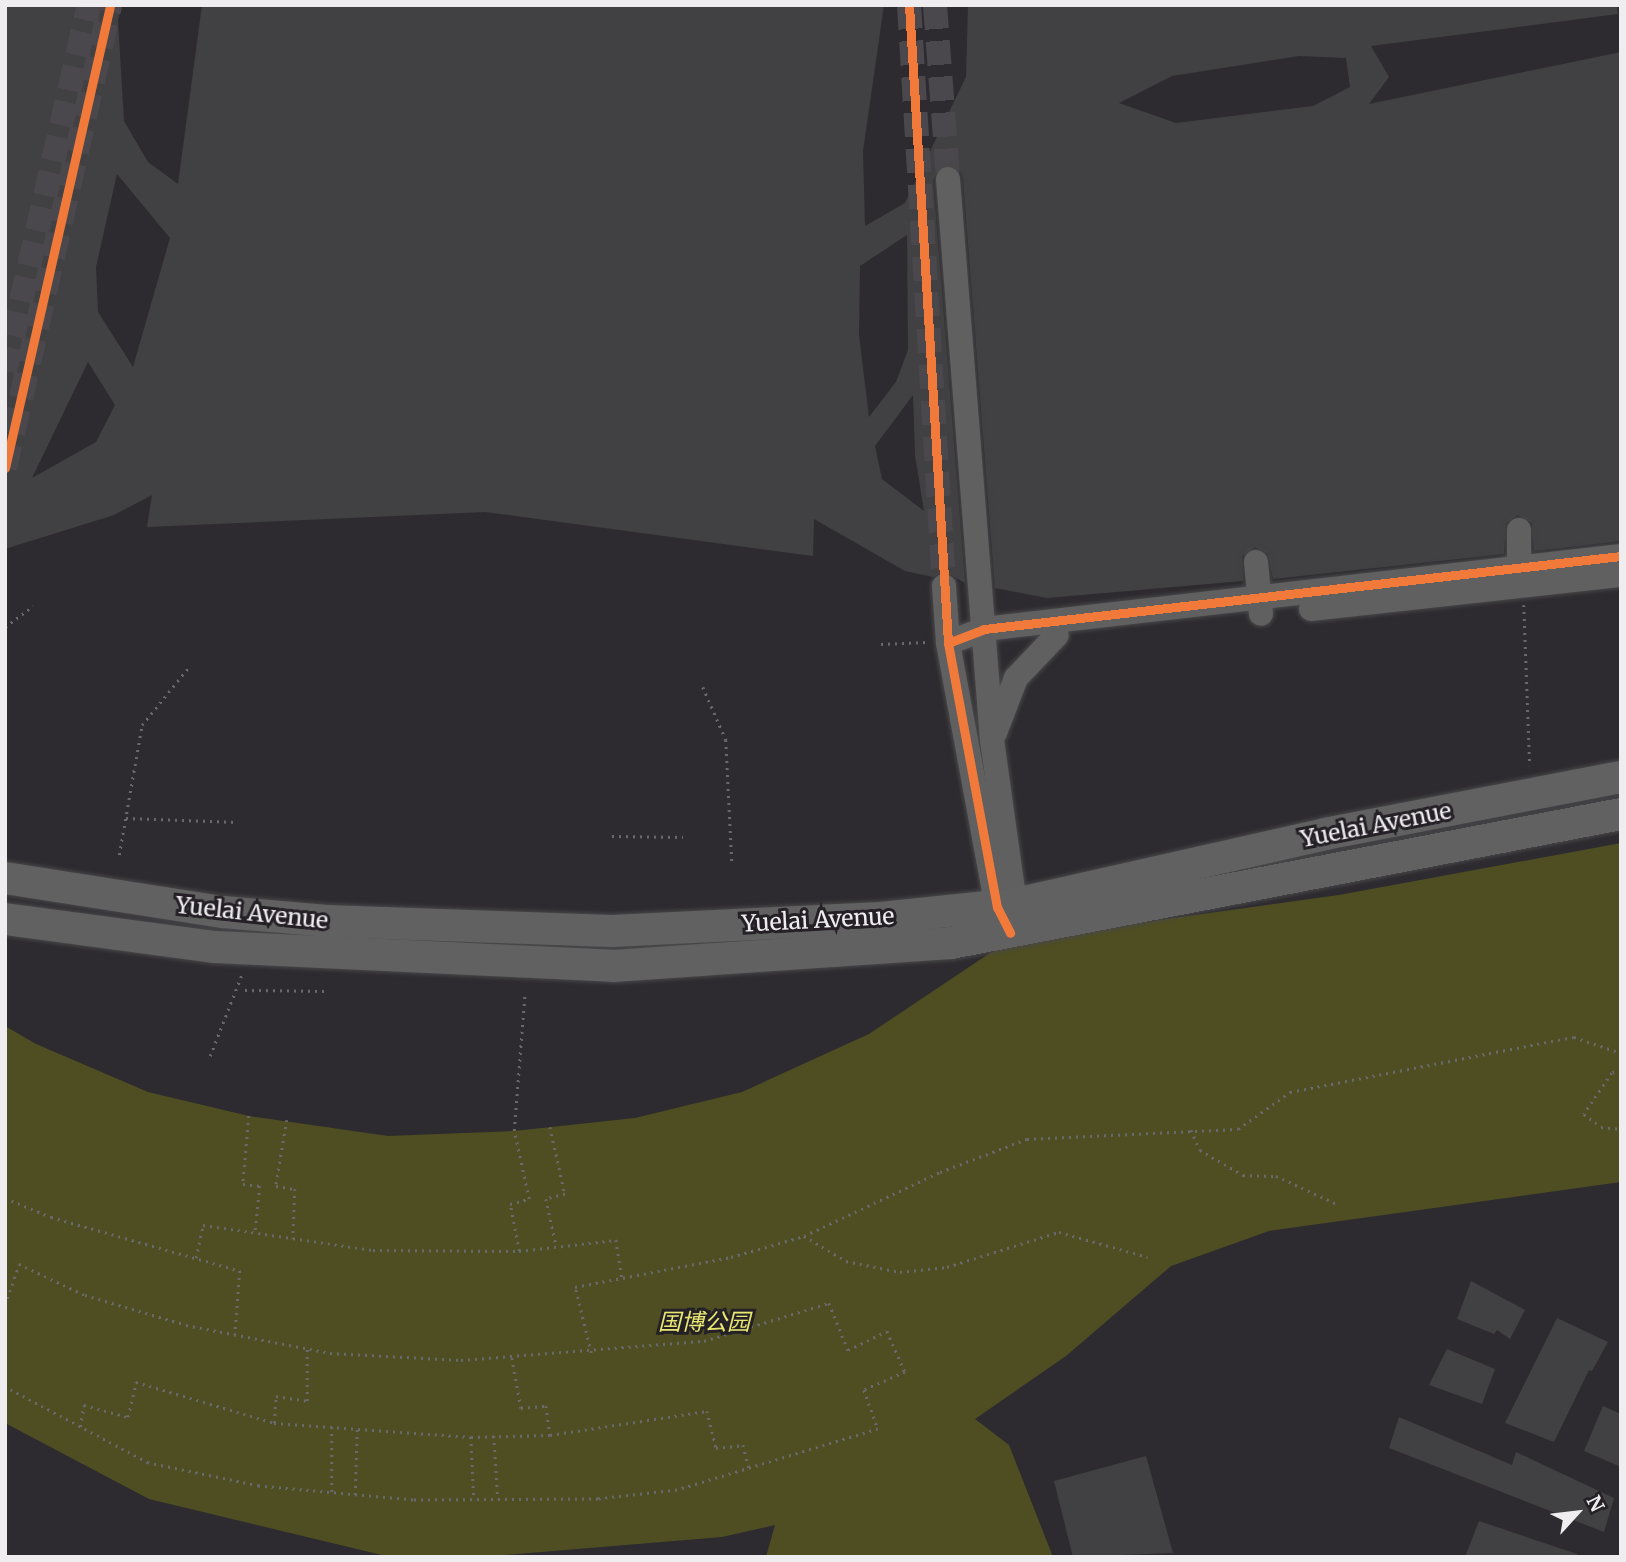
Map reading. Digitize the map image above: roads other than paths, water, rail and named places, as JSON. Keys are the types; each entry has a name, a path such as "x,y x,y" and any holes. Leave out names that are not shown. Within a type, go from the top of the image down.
{"main road":[{"name":"Yuelai Avenue","path":"5,919 215,947 613,966 951,943 1007,915 1325,834 1621,776"},
{"name":"Yuelai Avenue","path":"5,878 259,916 612,931 1007,915 1326,867 1621,814"}],"street":[{"path":"948,179 1007,915"},
{"path":"1519,530 1519,578"},
{"path":"1519,578 1621,556"},
{"path":"1256,562 1260,606"},
{"path":"939,643 1519,578 1621,575"},
{"path":"944,586 939,643 1007,915"},
{"path":"984,636 1057,635 1260,606"},
{"path":"992,740 1016,678 1057,635"}],"tunnel":[{"path":"5,371 89,5"},
{"path":"5,468 110,5"},
{"path":"909,5 944,586"},
{"path":"935,5 948,179"}],"park label":[{"name":"国博公园","path":"704,1322"}]}
